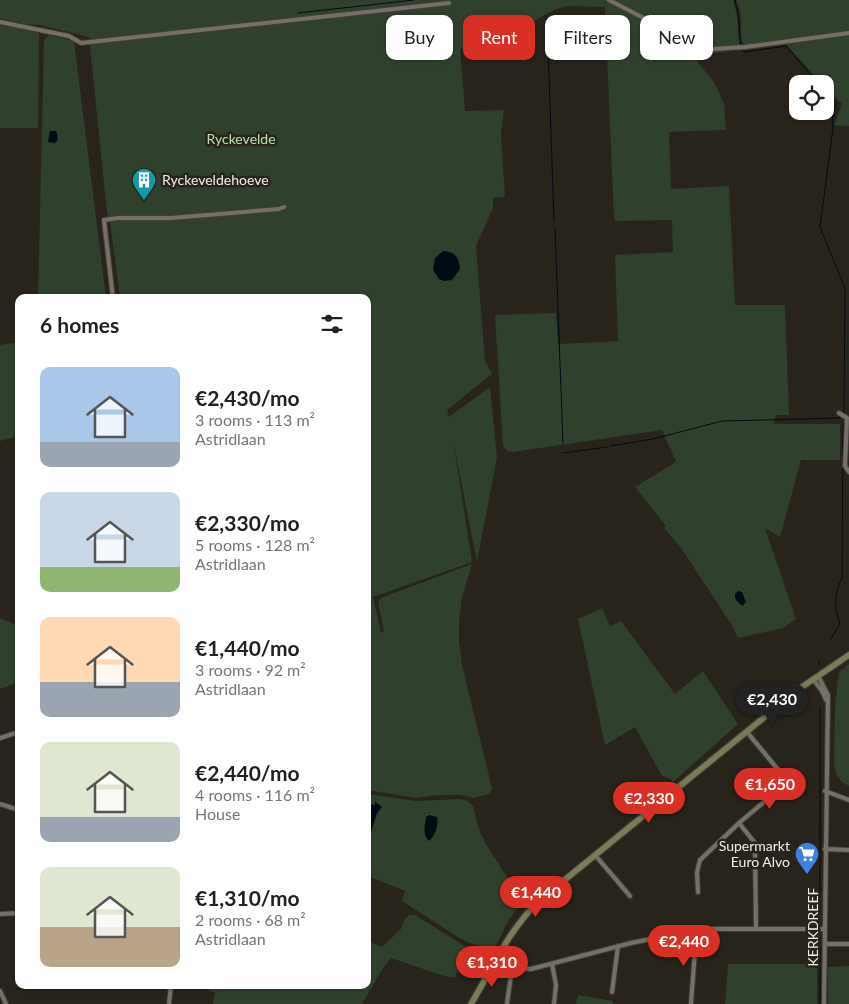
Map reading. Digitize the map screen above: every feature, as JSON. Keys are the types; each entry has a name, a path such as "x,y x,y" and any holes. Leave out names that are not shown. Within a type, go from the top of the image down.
{"main road":[{"path":"471,1004 513,932 534,906 816,677 849,655"}],"street":[{"path":"609,0 686,40 708,48 728,48 849,33"},
{"path":"0,22 69,36 81,43 449,3"},
{"path":"113,294 104,220 118,218 171,218 279,209 284,207"},
{"path":"839,413 847,418 845,466 849,472"},
{"name":"KERKDREEF","path":"816,677 827,701 824,1004"},
{"path":"698,892 697,872 700,860 739,823 777,791 782,782 780,772 747,732"},
{"path":"0,738 15,733"},
{"path":"825,792 849,800"},
{"path":"0,804 15,809"},
{"path":"739,823 755,843 756,930"},
{"path":"825,849 849,850"},
{"path":"595,855 630,896"},
{"path":"0,914 15,913"},
{"path":"496,961 512,968 531,969 618,946 695,930 825,929"},
{"path":"691,1004 695,930"},
{"path":"825,944 849,944"},
{"path":"612,992 618,946"},
{"path":"552,964 556,985 554,1004"},
{"path":"507,1004 512,968"},
{"path":"169,1004 171,989"},
{"path":"0,991 6,1004"}],"green space":[{"name":"Ryckevelde","path":"0,0 733,0 737,15 739,45 732,51 713,53 713,15 640,15 640,60 696,60 714,82 724,104 726,130 669,132 671,189 729,186 735,305 785,305 789,415 776,415 773,424 840,424 840,460 801,460 780,537 765,528 796,619 783,628 738,638 731,624 681,548 664,528 666,526 635,487 676,462 662,430 513,452 507,451 503,446 495,315 556,313 558,344 618,341 615,255 673,252 672,220 616,221 614,219 607,60 630,60 630,15 605,15 605,7 567,6 554,10 535,20 535,15 463,15 463,49 460,49 465,111 504,110 501,134 505,197 493,198 493,208 476,246 485,361 492,374 447,410 449,417 490,387 497,457 477,562 453,440 472,562 373,597 381,633 384,631 378,602 381,598 472,564 462,597 459,641 462,665 492,788 489,794 473,798 463,795 438,795 416,798 371,790 371,294 120,294 110,222 107,213 89,37 40,25 23,24 0,18"},
{"path":"736,0 849,0 849,126 834,125 842,104 834,96 834,75 814,75 783,41 745,46 742,39 739,8"},
{"path":"0,23 35,31 39,34 38,128 0,128"},
{"path":"49,35 74,41 106,294 38,294 44,40"},
{"path":"15,343 15,437 0,441 0,345"},
{"path":"602,608 610,626 621,621 675,694 703,671 738,724 673,782 671,779 662,776 635,727 605,745 578,619"},
{"path":"0,618 15,624 15,683 0,689"},
{"path":"849,664 849,786 838,777 834,763 835,706 839,672"},
{"path":"371,794 416,801 460,799 468,801 473,806 478,827 485,843 523,901 508,921 494,950 469,943 402,901 405,891 371,877"},
{"path":"409,915 415,915 466,947 455,978 391,958 371,989 371,942 382,947 401,929"},
{"path":"728,964 817,964 817,1004 725,1004"},
{"path":"849,966 849,1004 828,1004 828,967"},
{"path":"209,989 371,989 362,1004 213,1004 215,992 209,991"},
{"path":"578,995 613,1001 613,1004 576,1004"}],"shaded area":[{"path":"50,131 56,131 57,133 58,139 55,143 48,142"},
{"path":"443,251 453,254 459,261 460,269 452,280 444,281 439,279 433,270 435,258"},
{"path":"738,591 742,592 746,602 742,606 735,598 735,594"},
{"path":"375,802 382,807 377,813 371,832 371,804 375,805"},
{"path":"429,815 437,817 437,823 436,830 429,841 425,836 424,830 426,817"}],"waterway":[{"path":"298,13 414,0"},
{"path":"735,0 741,45"},
{"path":"742,50 744,52 786,46 811,75"},
{"path":"548,60 554,221"},
{"path":"834,101 836,103 834,112"},
{"path":"832,120 833,128 820,227 845,288 844,414"},
{"path":"555,229 563,444"},
{"path":"610,446 653,439 722,421 840,418"},
{"path":"831,639 840,623 836,611 836,600 842,577 843,425"},
{"path":"563,453 607,447"},
{"path":"820,708 820,894"},
{"path":"820,947 820,1004"}],"place":[{"name":"Ryckeveldehoeve","path":"144,201"},
{"name":"Supermarkt Euro Alvo","path":"807,875"}]}
